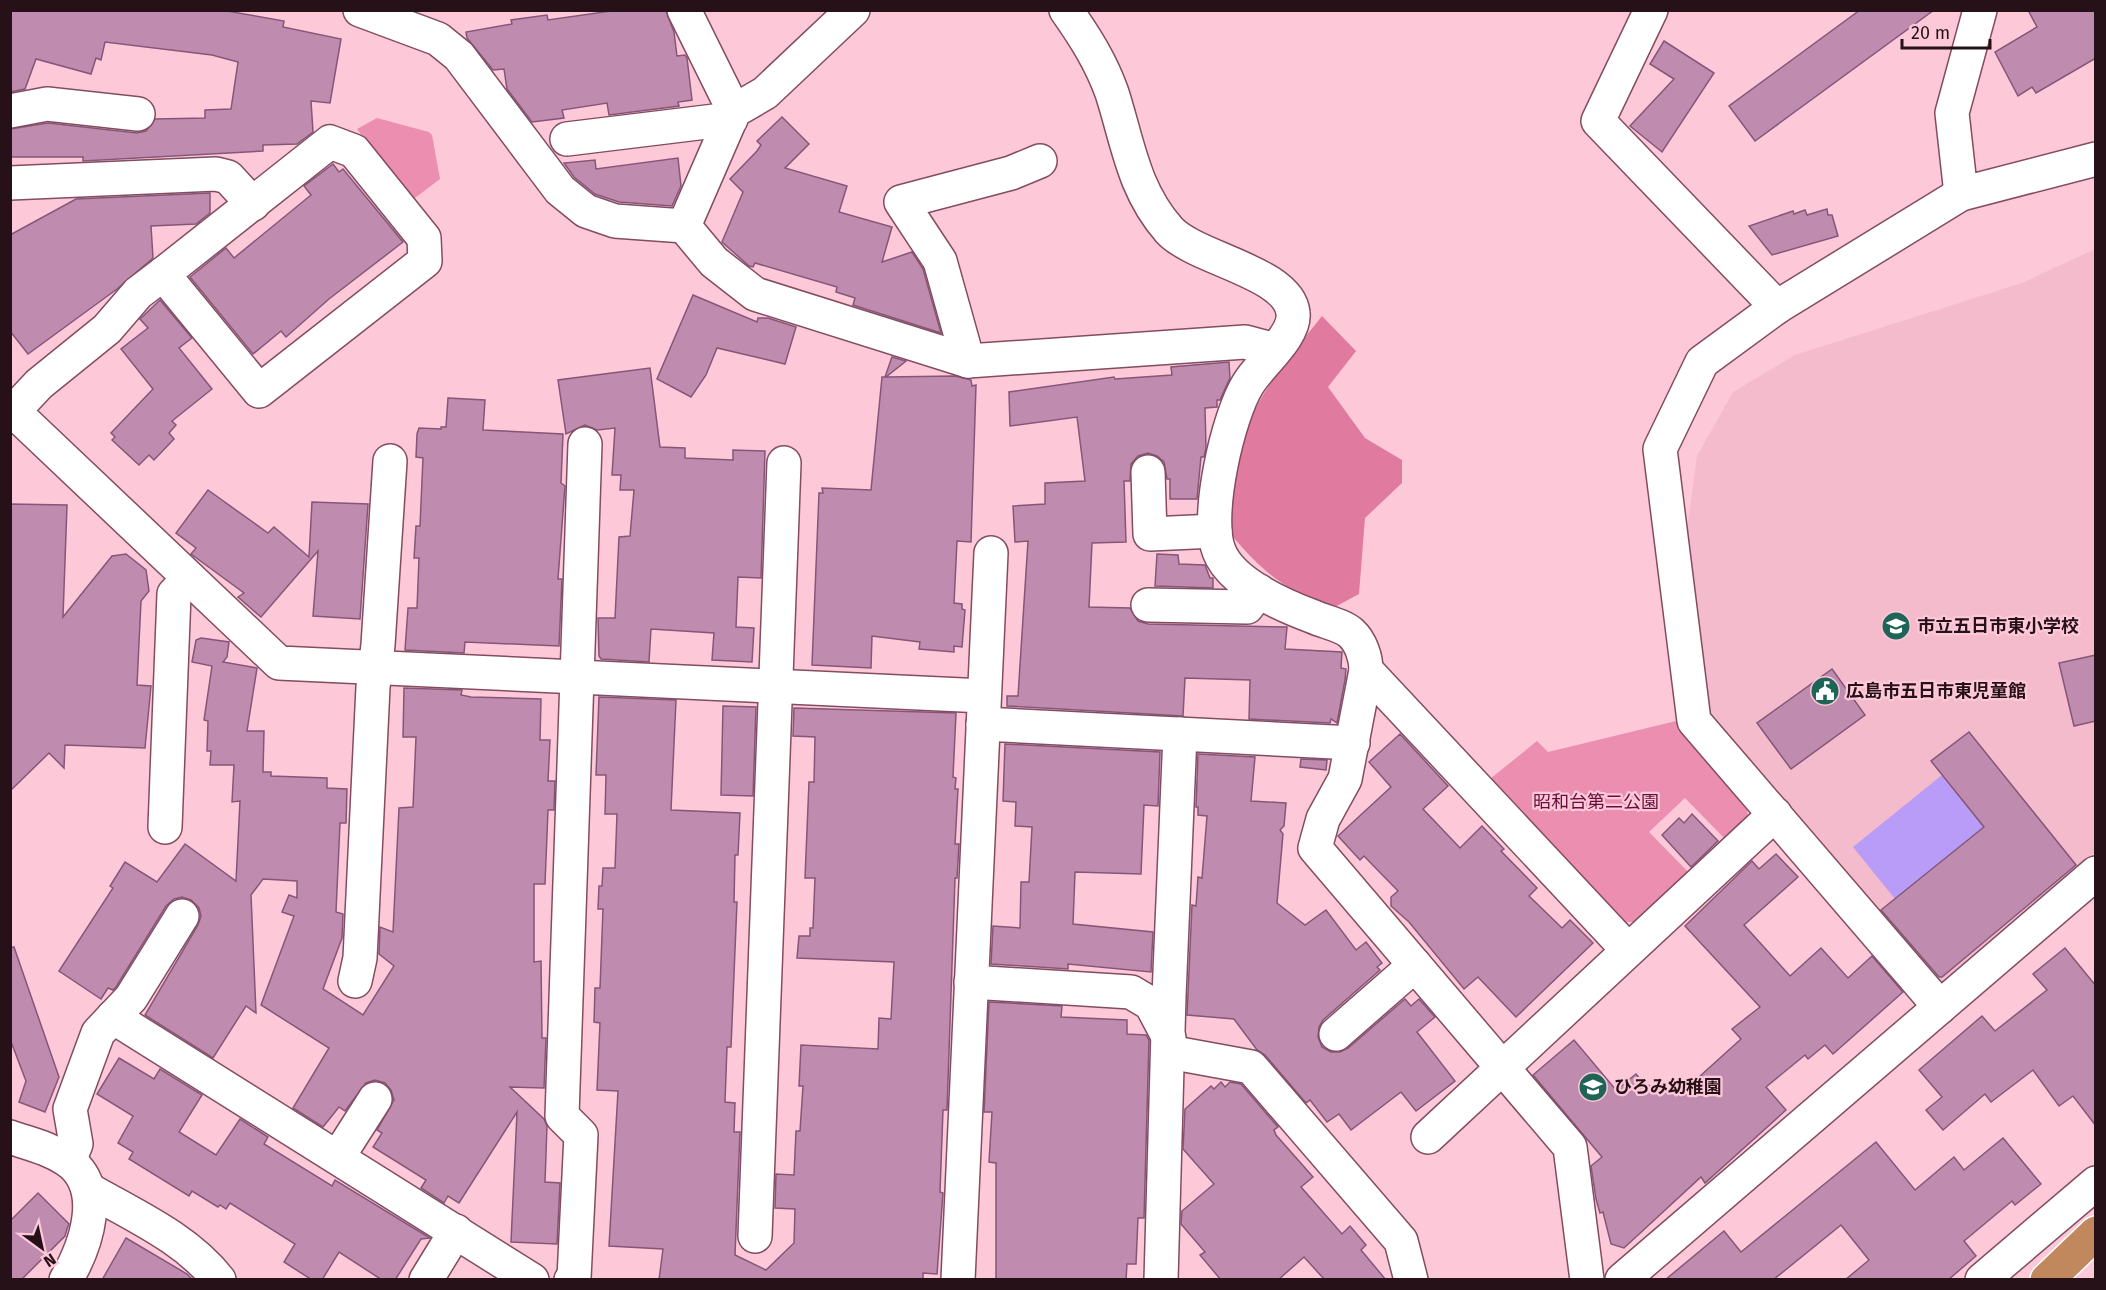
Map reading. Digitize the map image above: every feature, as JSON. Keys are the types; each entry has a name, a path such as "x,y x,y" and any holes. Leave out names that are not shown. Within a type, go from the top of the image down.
{"highway":[{"path":"2047,1280 2096,1233"}],"street":[{"path":"360,10 438,39 459,56 560,190 586,211 615,220 684,226 714,262 755,294 968,361 1245,342 1275,350"},
{"path":"684,10 733,115 684,226"},
{"path":"567,139 733,115 765,93 854,10"},
{"path":"1065,10 1101,64 1138,182 1154,212 1171,232 1217,259 1267,281 1289,301 1294,314 1292,326 1248,382 1237,404 1217,491 1215,531 1219,551 1224,561 1259,591 1291,609 1351,633 1366,659 1366,670 1345,779 1323,819 1315,848 1569,1147 1587,1280"},
{"path":"1651,10 1598,121 1777,307"},
{"path":"1962,194 1952,113 1980,10"},
{"path":"10,111 47,104 138,114"},
{"path":"164,274 259,391 425,261 424,238 354,151 330,142 138,293 107,328 39,384 12,411 279,663 776,685 1180,734 1353,743"},
{"path":"1940,1007 1695,721 1660,449 1702,362 1777,307 1962,194 2096,159"},
{"path":"968,361 940,261 894,191 1011,173 1040,161"},
{"path":"10,183 216,174 228,177 253,204"},
{"path":"571,1280 574,1278 581,1135 562,1116 575,676 585,444"},
{"path":"355,981 360,958 375,667 390,462"},
{"path":"755,1236 784,463"},
{"path":"1148,472 1150,534 1215,531"},
{"path":"958,1280 991,553"},
{"path":"165,827 174,594 189,578"},
{"path":"1149,605 1247,607 1259,591"},
{"path":"1366,670 1628,950"},
{"path":"1161,1280 1180,734"},
{"path":"1428,1137 1775,814"},
{"path":"1622,1280 2096,873"},
{"path":"69,1161 76,1144 70,1109 98,1034 131,998 182,916"},
{"path":"1336,1034 1415,965"},
{"path":"971,982 1131,992 1151,1004 1169,1045"},
{"path":"113,1017 532,1280"},
{"path":"1169,1045 1251,1067 1401,1241 1411,1280"},
{"path":"338,1157 375,1099"},
{"path":"563,1099 572,1099 601,1125 601,1130"},
{"path":"10,1137 47,1148 69,1161 82,1175 88,1189 90,1207 87,1226 80,1252 66,1280"},
{"path":"1982,1280 2096,1183"},
{"path":"88,1189 187,1248 205,1262 219,1280"},
{"path":"426,1280 456,1231"}],"shaded area":[{"name":"市立五日市東小学校","path":"2095,249 2095,852 1947,982 1930,981 1708,714 1686,538 1697,456 1733,392 1795,355 2022,283"},
{"path":"1322,316 1356,351 1328,387 1365,438 1402,460 1402,483 1365,518 1359,594 1331,609 1274,578 1229,532 1235,471 1250,419 1278,373"},
{"path":"1942,775 1984,827 1895,899 1853,847"}],"green space":[{"path":"377,118 429,132 432,135 440,179 411,201 357,129"},
{"name":"昭和台第二公園","path":"1676,721 1747,804 1748,820 1727,841 1685,798 1649,832 1691,875 1640,922 1622,922 1490,779 1537,741 1548,752"}],"building":[{"path":"10,10 221,10 284,21 283,27 341,39 330,103 311,101 313,132 297,144 263,145 263,151 83,161 83,157 10,157 10,129 48,123 137,133 146,131 155,119 205,118 205,110 231,109 238,62 212,55 105,42 101,60 96,58 91,74 36,59 25,89 10,92"},
{"path":"618,10 666,11 674,32 677,56 685,55 687,58 692,100 678,102 679,106 609,115 607,103 562,110 564,118 532,122 507,89 504,69 493,70 467,38 466,32 512,24 511,20 547,15 548,20"},
{"path":"1860,10 1934,10 1755,141 1729,106"},
{"path":"2028,10 2096,10 2096,58 2036,93 2032,87 2018,96 1995,52 2037,27"},
{"path":"1664,41 1714,73 1662,152 1630,126 1674,79 1650,64"},
{"path":"782,117 809,144 785,168 847,186 839,212 892,227 882,262 912,252 923,269 941,333 853,305 855,298 836,292 837,287 755,263 753,267 749,266 722,242 743,192 730,179 757,151 761,145 757,141"},
{"path":"678,158 681,186 672,206 619,202 595,194 574,177 564,163 595,160 596,169"},
{"path":"333,164 339,172 343,169 403,242 329,299 286,337 281,331 253,354 190,277 226,248 234,258 311,195 304,186"},
{"path":"210,193 210,213 196,224 151,226 153,258 117,289 28,354 10,331 10,235 76,199"},
{"path":"1827,209 1828,215 1832,215 1838,236 1772,255 1749,226 1793,211 1794,214 1805,210 1807,215"},
{"path":"693,295 757,322 758,318 768,318 796,327 785,364 717,348 706,375 691,397 657,379"},
{"path":"160,300 192,338 179,348 212,389 172,421 176,425 169,433 174,439 154,460 149,455 139,465 112,440 115,437 111,433 153,389 121,349 148,328 140,319"},
{"path":"892,357 906,361 886,377 955,376 971,380 972,386 976,385 971,542 957,541 954,603 962,604 962,609 965,610 962,647 954,646 954,652 919,649 920,642 872,636 871,668 812,665 819,493 823,493 822,488 871,490 882,377 885,377"},
{"path":"1229,362 1230,378 1220,400 1217,400 1217,407 1205,408 1206,448 1204,457 1201,457 1197,499 1170,499 1170,479 1167,479 1164,462 1148,453 1138,456 1131,464 1130,481 1124,481 1126,542 1092,543 1089,607 1130,608 1138,621 1148,624 1287,627 1285,649 1342,652 1341,668 1346,669 1337,723 1331,719 1330,723 1249,719 1250,680 1185,678 1183,716 1007,706 1007,696 1018,696 1028,541 1015,542 1013,506 1045,504 1045,483 1085,481 1077,417 1010,426 1009,392 1114,377 1115,379 1172,375 1171,367"},
{"path":"650,368 660,447 685,448 685,458 733,460 733,450 765,451 761,578 738,577 736,627 754,628 752,662 712,660 714,633 651,629 649,662 601,659 599,656 598,618 615,618 619,537 630,536 634,490 620,490 621,475 612,475 615,428 597,430 585,425 566,434 558,380"},
{"path":"448,398 485,400 483,430 563,434 561,483 565,486 558,579 562,579 559,646 465,642 464,653 405,650 408,608 417,608 419,558 414,558 416,526 420,526 423,458 416,457 417,434 419,428 441,429 441,427 446,427"},
{"path":"208,490 268,533 274,527 309,557 312,502 368,504 360,619 313,616 318,551 261,617 238,597 244,593 191,554 196,548 176,533"},
{"path":"10,504 67,505 63,617 112,556 126,554 146,570 149,591 141,601 137,685 151,686 145,748 65,745 64,768 49,753 10,791"},
{"path":"1157,554 1178,555 1179,564 1205,565 1210,578 1213,578 1213,588 1155,586"},
{"path":"201,638 229,642 227,657 223,662 257,668 247,731 264,731 263,772 271,772 271,776 327,778 327,788 347,789 346,823 340,823 336,912 343,914 342,938 323,989 363,1015 394,966 379,954 380,927 393,932 399,808 413,807 416,737 403,737 404,688 462,690 461,695 471,697 541,699 540,740 550,740 548,781 555,781 554,810 548,810 545,884 534,884 534,962 541,961 542,1038 546,1038 544,1088 510,1087 544,1119 547,1126 545,1182 560,1183 557,1244 511,1242 517,1112 459,1203 448,1196 444,1203 421,1188 426,1180 373,1147 382,1133 377,1130 394,1100 391,1090 385,1083 375,1080 366,1083 345,1111 339,1107 323,1127 293,1108 329,1048 261,1005 294,916 282,912 289,895 297,898 297,881 263,879 251,895 256,1013 246,1006 213,1058 145,1015 198,925 201,916 199,908 191,900 182,897 174,899 166,906 116,987 113,990 108,988 101,999 59,971 113,888 110,886 125,862 157,882 185,844 236,881 240,801 232,802 234,765 210,765 211,751 207,751 208,721 204,720 212,666 192,662 196,640"},
{"path":"2096,655 2096,721 2074,726 2059,663"},
{"path":"1832,669 1865,715 1791,769 1757,723"},
{"path":"599,697 676,700 671,810 740,813 738,855 735,855 734,902 737,902 731,1047 727,1047 725,1102 735,1103 734,1132 740,1132 735,1255 766,1270 794,1243 795,1209 775,1208 776,1174 794,1175 796,1131 800,1131 803,1086 799,1086 801,1045 878,1049 879,1018 891,1019 894,962 797,958 799,936 810,936 810,928 813,928 815,878 805,878 809,782 814,782 815,737 793,736 794,708 956,713 953,777 956,778 955,789 958,789 955,844 959,844 957,878 955,878 947,1110 943,1110 940,1192 943,1193 937,1274 923,1273 923,1280 659,1280 663,1249 609,1246 618,1091 597,1090 600,1023 594,1022 595,988 600,988 603,909 598,909 599,886 602,886 603,868 615,868 617,814 605,814 606,775 596,775"},
{"path":"723,706 756,707 753,796 721,795"},
{"path":"1969,732 2076,865 1942,977 1939,977 1881,910 1984,827 1931,761"},
{"path":"1400,734 1448,786 1423,809 1460,848 1482,826 1504,849 1501,851 1537,888 1529,896 1562,928 1570,920 1593,943 1516,1017 1478,977 1464,989 1409,922 1391,906 1391,897 1398,891 1364,856 1360,860 1338,836 1391,787 1369,762"},
{"path":"1005,744 1160,752 1158,806 1144,805 1141,874 1075,872 1073,924 1153,932 1151,972 1068,964 1068,969 991,964 993,926 1020,928 1021,882 1029,882 1032,827 1015,826 1016,802 1003,801"},
{"path":"1198,754 1255,757 1251,801 1286,803 1284,826 1280,830 1283,834 1277,903 1305,925 1326,910 1356,950 1366,942 1382,963 1377,967 1380,970 1323,1020 1319,1027 1318,1037 1322,1047 1331,1052 1340,1052 1348,1048 1405,999 1411,1006 1419,999 1435,1017 1417,1032 1455,1081 1416,1111 1401,1092 1351,1130 1339,1114 1327,1122 1310,1100 1306,1103 1265,1055 1257,1050 1234,1019 1187,1015 1192,905 1196,906 1198,877 1202,878 1207,816 1198,815 1198,807 1196,807"},
{"path":"1301,759 1327,760 1326,770 1300,767"},
{"path":"1692,814 1718,841 1691,867 1662,835 1679,818 1684,823"},
{"path":"1776,854 1798,877 1744,925 1790,976 1821,948 1848,978 1872,956 1903,992 1833,1054 1825,1045 1808,1059 1805,1055 1766,1087 1786,1110 1705,1183 1701,1177 1624,1248 1611,1244 1603,1212 1600,1213 1596,1199 1591,1166 1602,1157 1533,1075 1574,1040 1616,1090 1636,1074 1644,1084 1679,1095 1741,1039 1732,1029 1760,1007 1685,926 1752,861 1759,869"},
{"path":"14,947 59,1077 45,1112 19,1102 26,1081 10,1039 10,948"},
{"path":"2065,948 2096,986 2096,1126 2073,1096 2059,1106 2033,1070 1991,1102 1985,1094 1943,1130 1926,1110 1942,1097 1919,1070 1982,1016 1995,1031 2047,990 2033,974"},
{"path":"989,1002 1062,1006 1061,1017 1127,1020 1127,1034 1146,1035 1149,1040 1144,1218 1138,1218 1136,1264 1127,1264 1126,1280 996,1280 996,1163 989,1162 992,1112 984,1112"},
{"path":"119,1058 154,1079 160,1069 202,1095 179,1132 216,1155 240,1119 268,1137 264,1144 332,1186 335,1180 430,1238 421,1239 395,1280 382,1280 339,1252 322,1280 312,1280 284,1262 295,1244 230,1203 226,1209 220,1205 218,1207 192,1191 189,1196 129,1159 133,1152 118,1143 133,1116 97,1094"},
{"path":"1221,1082 1225,1087 1230,1082 1241,1084 1278,1127 1274,1130 1276,1135 1313,1177 1301,1187 1342,1234 1350,1226 1366,1245 1361,1250 1386,1280 1324,1279 1304,1257 1278,1280 1221,1280 1200,1255 1205,1252 1181,1224 1182,1211 1214,1184 1183,1149 1185,1109 1211,1086 1214,1089"},
{"path":"2003,1138 2041,1184 2015,1205 2012,1201 1964,1241 1976,1256 1948,1280 1845,1280 1869,1260 1841,1225 1773,1280 1665,1280 1724,1231 1741,1252 1876,1142 1915,1190 1954,1157 1964,1170"},
{"path":"38,1193 69,1224 65,1236 21,1280 10,1280 10,1221"},
{"path":"126,1238 187,1274 193,1280 102,1280"}],"place":[{"name":"市立五日市東小学校","path":"1896,626"},
{"name":"広島市五日市東児童館","path":"1825,691"},
{"name":"ひろみ幼稚園","path":"1593,1087"}]}
